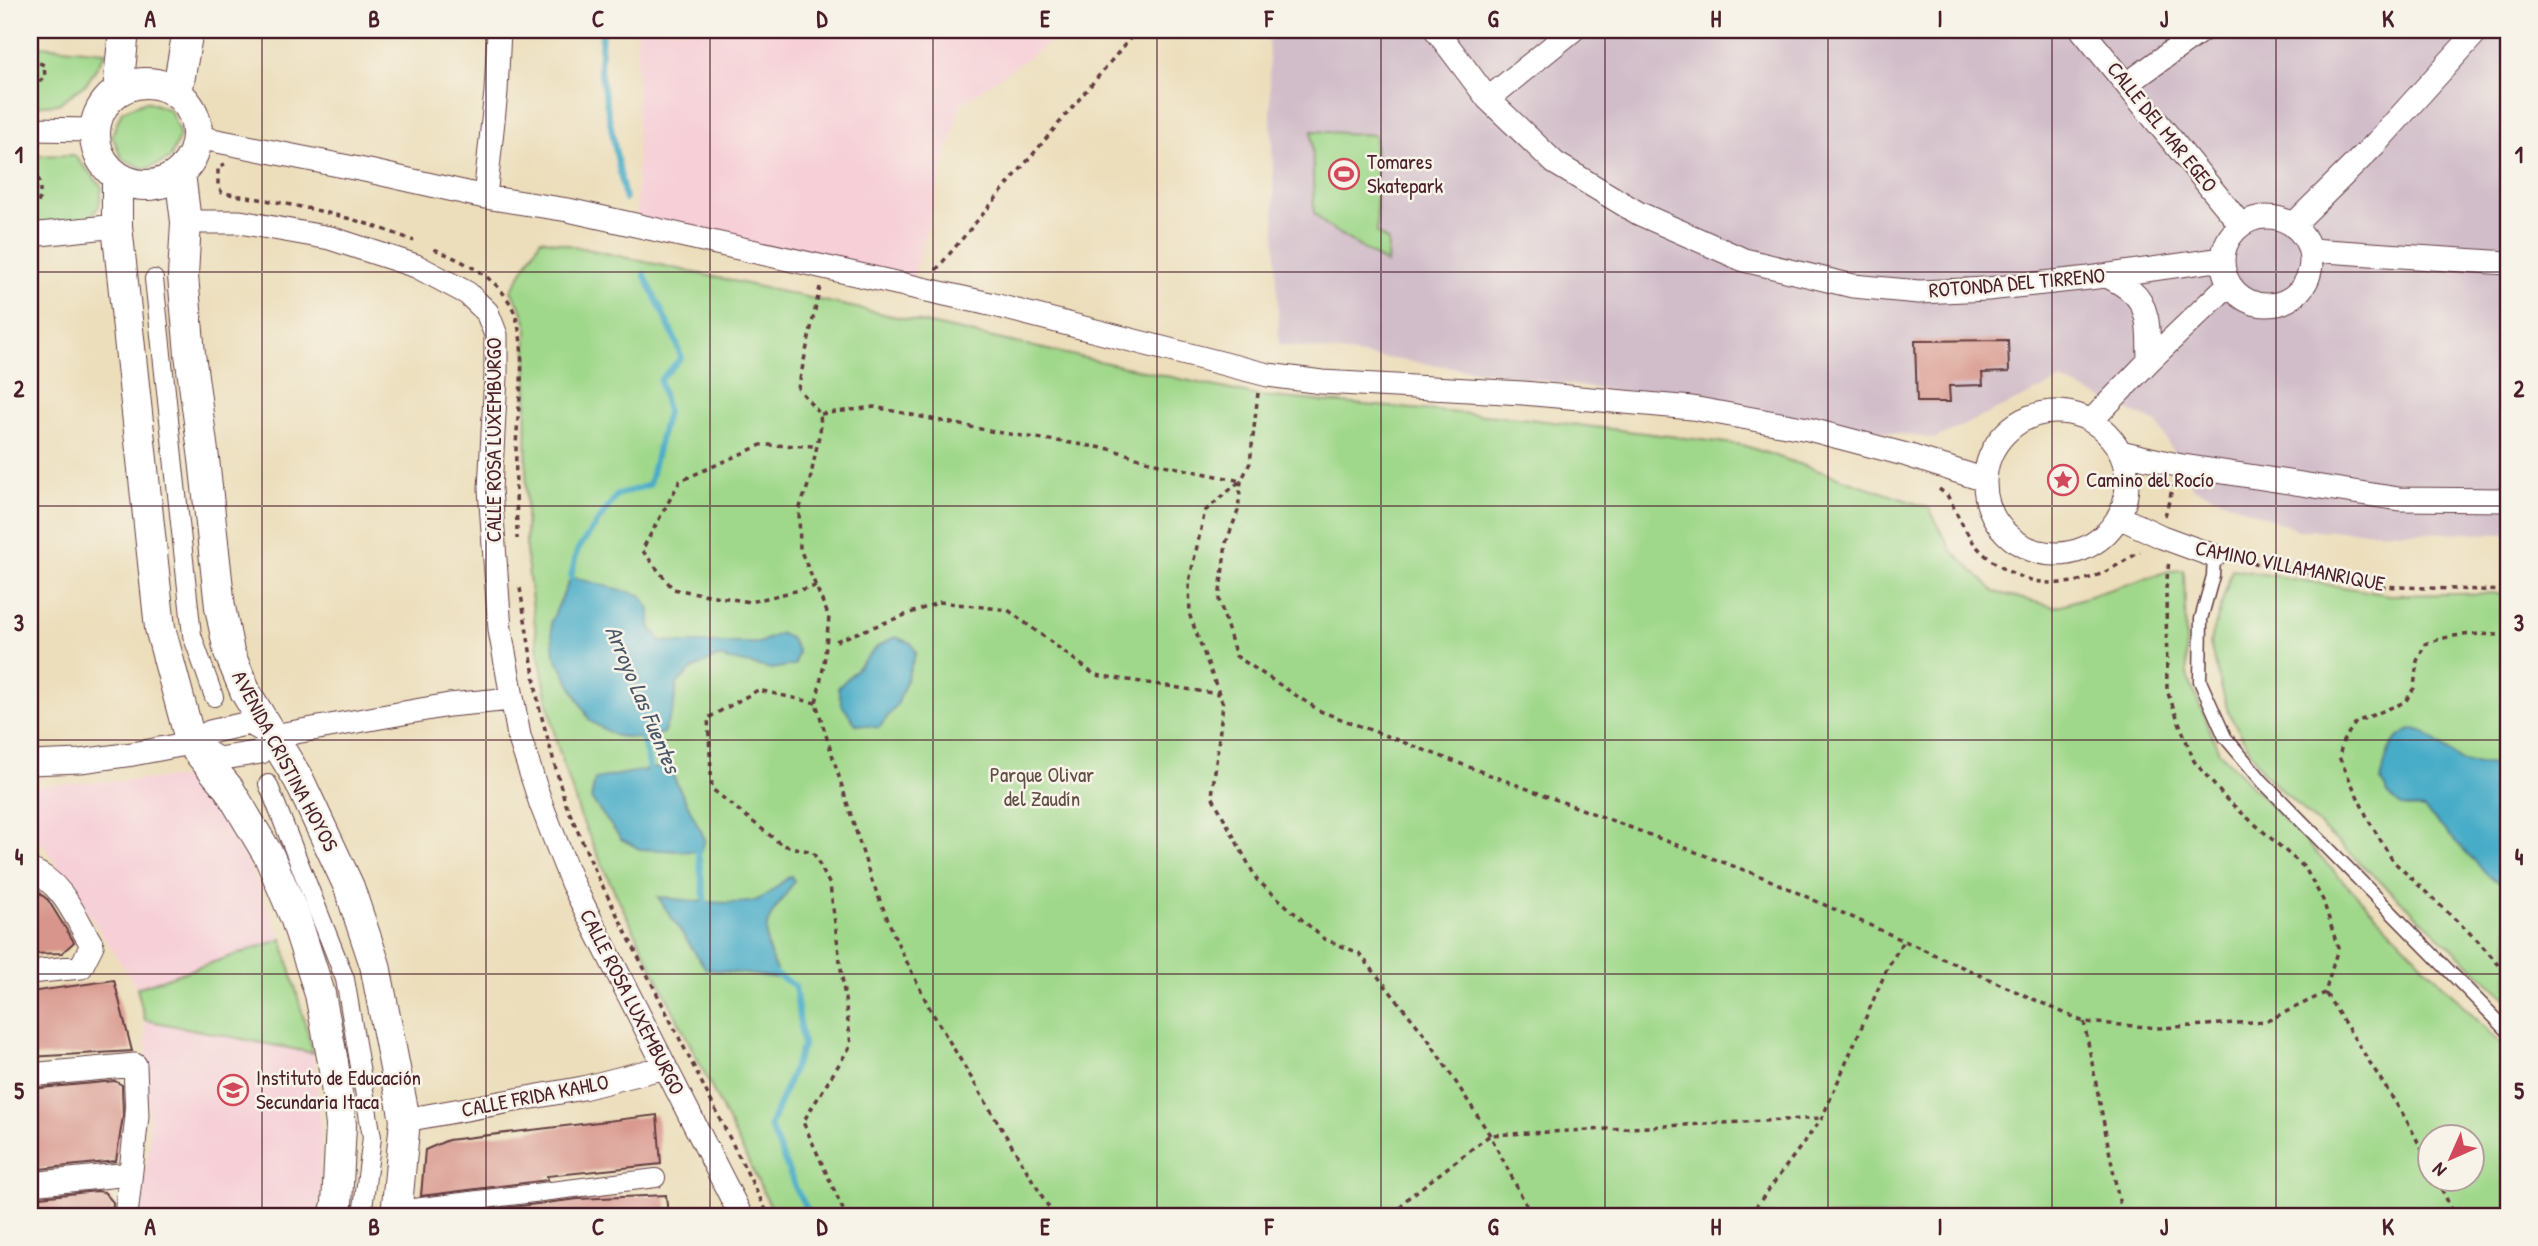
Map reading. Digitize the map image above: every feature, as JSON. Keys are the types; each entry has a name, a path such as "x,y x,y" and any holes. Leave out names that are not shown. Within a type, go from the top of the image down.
{"street":[{"path":"118,91 124,30"},
{"path":"177,93 187,30"},
{"path":"485,197 496,92 499,30"},
{"name":"ROTONDA DEL TIRRENO","path":"1436,30 1488,99 1555,163 1638,213 1744,260 1853,286 1919,292 1988,289 2107,276 2223,258"},
{"path":"1488,99 1573,30"},
{"name":"CALLE DEL MAR EGEO","path":"2082,30 2241,225"},
{"path":"2127,84 2202,30"},
{"path":"2293,225 2377,142 2478,30"},
{"path":"153,83 177,93 190,107 197,124 194,152 180,173 159,184 137,185 117,177 98,153 94,130 103,105 118,91 135,84 153,83"},
{"path":"30,129 94,130"},
{"path":"197,137 485,197 568,210 990,304 1268,375 1322,382 1523,393 1692,408 1808,429 1907,455 1985,480"},
{"name":"AVENIDA CRISTINA HOYOS","path":"180,173 186,222 183,276 188,341 220,607 229,652 242,683 299,780 349,887 375,965 405,1120 397,1213"},
{"path":"117,177 117,226 160,628 191,743 229,789 269,856 295,918 320,994 341,1125 334,1216"},
{"path":"2267,217 2281,219 2293,225 2304,236 2310,250 2308,277 2301,289 2291,299 2278,304 2250,302 2238,295 2224,272 2225,246 2232,234 2241,225 2267,217"},
{"name":"CALLE ROSA LUXEMBURGO","path":"186,222 240,222 330,238 416,266 467,293 487,312 496,335 490,489 500,630 519,736 541,804 572,883 741,1216"},
{"path":"30,234 117,226"},
{"path":"2310,250 2508,263"},
{"path":"2107,276 2133,291 2142,304 2147,318 2148,361"},
{"path":"154,279 192,635 214,697"},
{"path":"2091,421 2148,361 2229,284"},
{"path":"2051,411 2072,413 2091,421 2108,434 2120,452 2127,473 2126,495 2119,517 2106,534 2089,546 2069,553 2048,554 2028,548 2010,537 1996,520 1987,501 1985,480 1988,460 1998,441 2012,426 2031,416 2051,411"},
{"path":"2120,452 2178,466 2399,499 2508,500"},
{"name":"CAMINO VILLAMANRIQUE","path":"2119,517 2214,556"},
{"path":"30,763 80,761 191,743 218,759 261,752 273,736 449,705 512,699"},
{"path":"268,784 345,979 372,1137 362,1216"},
{"path":"30,870 44,875 57,886 92,945 81,967 30,972"},
{"path":"30,1075 135,1065 137,1116 126,1216"},
{"name":"CALLE FRIDA KAHLO","path":"405,1120 583,1088 665,1067"},
{"path":"30,1184 130,1174"},
{"path":"397,1213 656,1178"}],"lane":[{"path":"2214,556 2213,576 2201,619 2200,681 2225,737 2263,782 2508,1031"}],"path":[{"path":"919,289 1136,30"},
{"path":"30,58 44,65 45,77 30,88"},
{"path":"30,172 39,180 41,194 37,207 30,214"},
{"path":"824,268 798,388 820,414 821,426 810,480 799,510 800,549 829,617 816,703 870,876 897,942 930,1009 1054,1216"},
{"path":"1259,388 1250,463 1241,481 1238,511 1226,543 1219,600 1236,656 1320,711 1765,878 2084,1022 2160,1028 2267,1021 2325,993 2338,948"},
{"path":"820,414 874,407 990,431 1110,449 1159,464 1241,481"},
{"path":"816,586 750,601 673,589 642,550 680,481 761,445 817,446"},
{"path":"2160,536 2178,466"},
{"path":"1241,481 1205,511 1189,582 1190,616 1223,704 1212,796 1257,880 1324,939 1359,953 1428,1039 1490,1135 1532,1216"},
{"name":"CAMINO VILLAMANRIQUE","path":"2214,556 2374,586 2508,591"},
{"path":"836,641 940,602 1008,610 1095,675 1219,694"},
{"path":"2508,636 2477,633 2443,637 2425,644 2417,662 2414,688 2405,702 2356,722 2343,741 2339,757 2369,821 2393,861 2477,940 2508,975"},
{"path":"816,703 758,690 708,718 712,789 782,845 813,852 830,885 851,1045 803,1122 846,1216"},
{"path":"1749,1216 1822,1118 1886,971 1904,939"},
{"path":"2325,993 2416,1138"},
{"path":"2084,1022 2122,1216"},
{"path":"1394,1216 1408,1198 1490,1135 1822,1118"},
{"path":"2444,1194 2455,1216"}],"shaded area":[{"path":"637,30 1065,30 961,104 911,287 637,226"},
{"path":"1268,30 2508,30 2508,534 2298,530 2193,488 2157,423 2061,380 1934,439 1474,370 1279,344"},
{"path":"189,778 204,784 247,860 282,939 137,988 30,824 30,786"},
{"name":"Instituto de Educación Secundaria Itaca","path":"145,1020 313,1053 322,1127 320,1199 316,1216 139,1216 150,1137"}],"green space":[{"path":"30,45 106,52 87,83 58,104 30,106"},
{"path":"146,101 170,110 180,135 170,159 146,169 122,159 112,135 122,111"},
{"name":"Tomares Skatepark","path":"1312,131 1375,135 1377,233 1388,241 1387,264 1327,226 1314,213"},
{"path":"74,155 102,187 99,206 91,218 30,225 30,156"},
{"name":"Parque Olivar del Zaudín","path":"541,239 1258,396 1520,418 1743,445 1929,508 1951,550 1995,592 2055,607 2169,571 2184,570 2187,675 2219,752 2508,1052 2508,1216 775,1216 610,882 581,818 556,741 538,650 526,552 527,325 511,291"},
{"path":"2232,569 2390,595 2508,593 2508,1000 2264,774 2228,712 2210,644"},
{"path":"282,939 313,1053 145,1020 137,988"}],"water":[{"path":"571,577 641,595 650,610 650,626 660,640 679,643 759,643 780,633 791,639 798,652 795,665 772,669 717,657 691,670 677,684 673,710 663,733 644,739 616,736 590,721 554,654 551,622"},
{"path":"895,637 911,643 916,652 898,703 879,728 856,724 842,705 838,688 878,646"},
{"path":"2414,729 2422,731 2463,762 2495,765 2508,770 2508,887 2491,878 2424,809 2401,806 2389,795 2381,781 2387,756 2399,737"},
{"path":"668,766 705,839 701,852 640,849 621,839 591,799 595,779"},
{"path":"791,876 794,881 772,914 766,930 770,954 779,978 706,969 658,897 720,903 754,901"}],"building":[{"path":"2008,340 2009,372 1982,373 1983,385 1949,386 1950,402 1917,402 1915,341"},
{"path":"30,885 48,900 74,942 62,953 30,954"},
{"path":"114,980 132,1051 30,1057 30,992"},
{"path":"115,1081 122,1085 123,1116 116,1161 30,1170 30,1089"},
{"path":"657,1115 661,1164 547,1176 548,1180 421,1196 425,1150 448,1140"},
{"path":"104,1192 113,1202 112,1216 30,1216 30,1198"},
{"path":"666,1195 668,1216 439,1216 578,1199"}],"waterway":[{"name":"Arroyo Las Fuentes","path":"602,30 600,70 625,199"},
{"name":"Arroyo Las Fuentes","path":"573,582 571,577 577,551 617,495 649,485 667,412 660,380 681,358 676,341 644,274"},
{"name":"Arroyo Las Fuentes","path":"641,733 653,776"},
{"name":"Arroyo Las Fuentes","path":"694,845 698,852 705,902 711,908"},
{"name":"Arroyo Las Fuentes","path":"774,973 795,986 803,1046 770,1126 796,1189 811,1216"}],"place":[{"name":"Tomares Skatepark","path":"1344,174"},
{"name":"Camino del Rocío","path":"2063,480"},
{"name":"Instituto de Educación Secundaria Itaca","path":"233,1090"}]}
